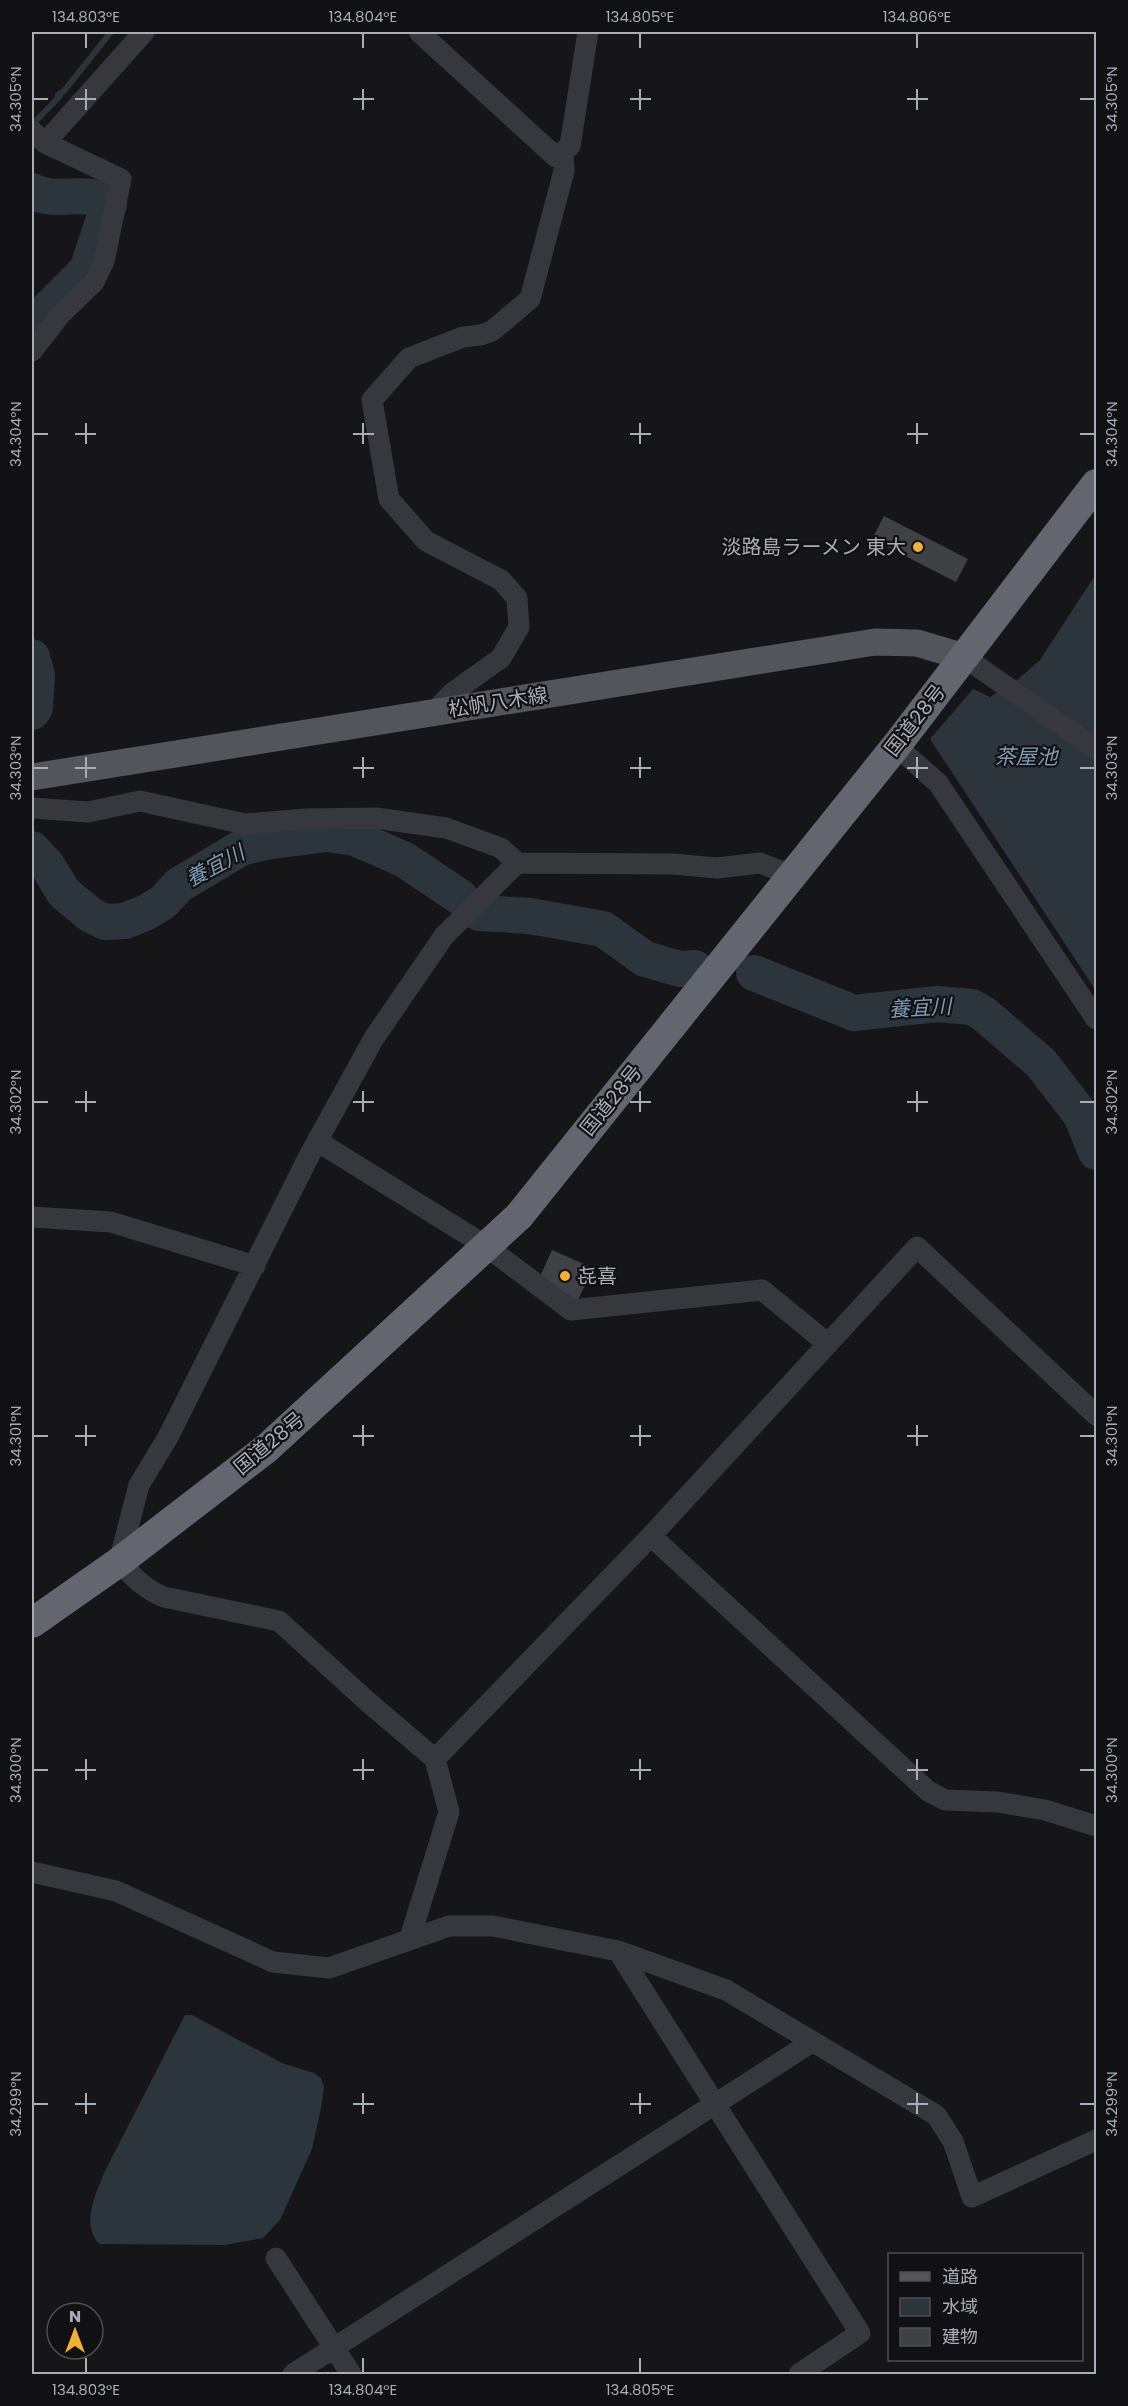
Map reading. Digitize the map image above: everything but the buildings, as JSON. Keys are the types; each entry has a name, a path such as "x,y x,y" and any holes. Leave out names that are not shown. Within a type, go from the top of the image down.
{"highway":[{"name":"国道28号","path":"32,1623 119,1562 267,1448 519,1216 896,746 1096,484"}],"main road":[{"name":"松帆八木線","path":"32,777 875,642 917,643 964,657"}],"street":[{"path":"32,351 60,315 94,282 104,261 121,179 38,137 144,32"},
{"path":"419,32 556,157 570,146 588,32"},
{"path":"434,712 452,693 501,658 519,627 517,598 501,580 426,541 389,499 372,400 409,358 463,337 492,331 530,298 564,171 563,151"},
{"path":"964,657 1096,749"},
{"path":"896,746 938,783 1096,1019"},
{"path":"32,808 88,812 140,801 245,824 307,819 376,818 446,828 501,848 517,863 673,864 717,868 760,863 791,875"},
{"path":"410,1938 449,1812 435,1759 279,1621 164,1597 150,1591 119,1562 139,1485 168,1437 317,1141 374,1038 444,936 517,863"},
{"path":"317,1141 486,1246 572,1310 762,1290 828,1344"},
{"path":"32,1217 111,1222 255,1266"},
{"path":"435,1759 651,1536 917,1247 1096,1415"},
{"path":"651,1536 928,1791 945,1800 998,1803 1045,1810 1096,1826"},
{"path":"32,1872 116,1891 273,1962 329,1968 449,1926 493,1926 618,1951 726,1990 936,2115 953,2141 972,2197 1096,2140"},
{"path":"618,1951 860,2333 799,2374"},
{"path":"293,2374 812,2042"},
{"path":"276,2258 351,2374"}],"water":[{"name":"茶屋池","path":"1096,574 1096,991 930,739 973,689 990,697 1017,680 1040,660"},
{"path":"185,2015 192,2015 282,2063 314,2073 321,2078 324,2087 312,2149 280,2220 263,2238 225,2245 99,2244 94,2236 90,2218 97,2191"}],"waterway":[{"path":"32,125 60,96 58,95 64,91 111,32"},
{"name":"養宜川","path":"32,191 51,197 91,197 109,204 87,270 46,311 32,329"},
{"name":"養宜川","path":"32,657 37,675 35,708 32,712"},
{"name":"養宜川","path":"32,849 47,865 64,893 91,915 105,922 125,921 147,912 163,902 179,885 241,848 265,842 327,834 355,838 405,860 460,897"},
{"name":"養宜川","path":"479,913 530,916 603,929 645,959 680,969 695,968"},
{"name":"養宜川","path":"754,973 854,1013 937,1004 972,1007 984,1014 1041,1063 1081,1115 1096,1152"}],"place":[{"name":"淡路島ラーメン 東大","path":"918,547"},
{"name":"㐂喜","path":"565,1276"}]}
